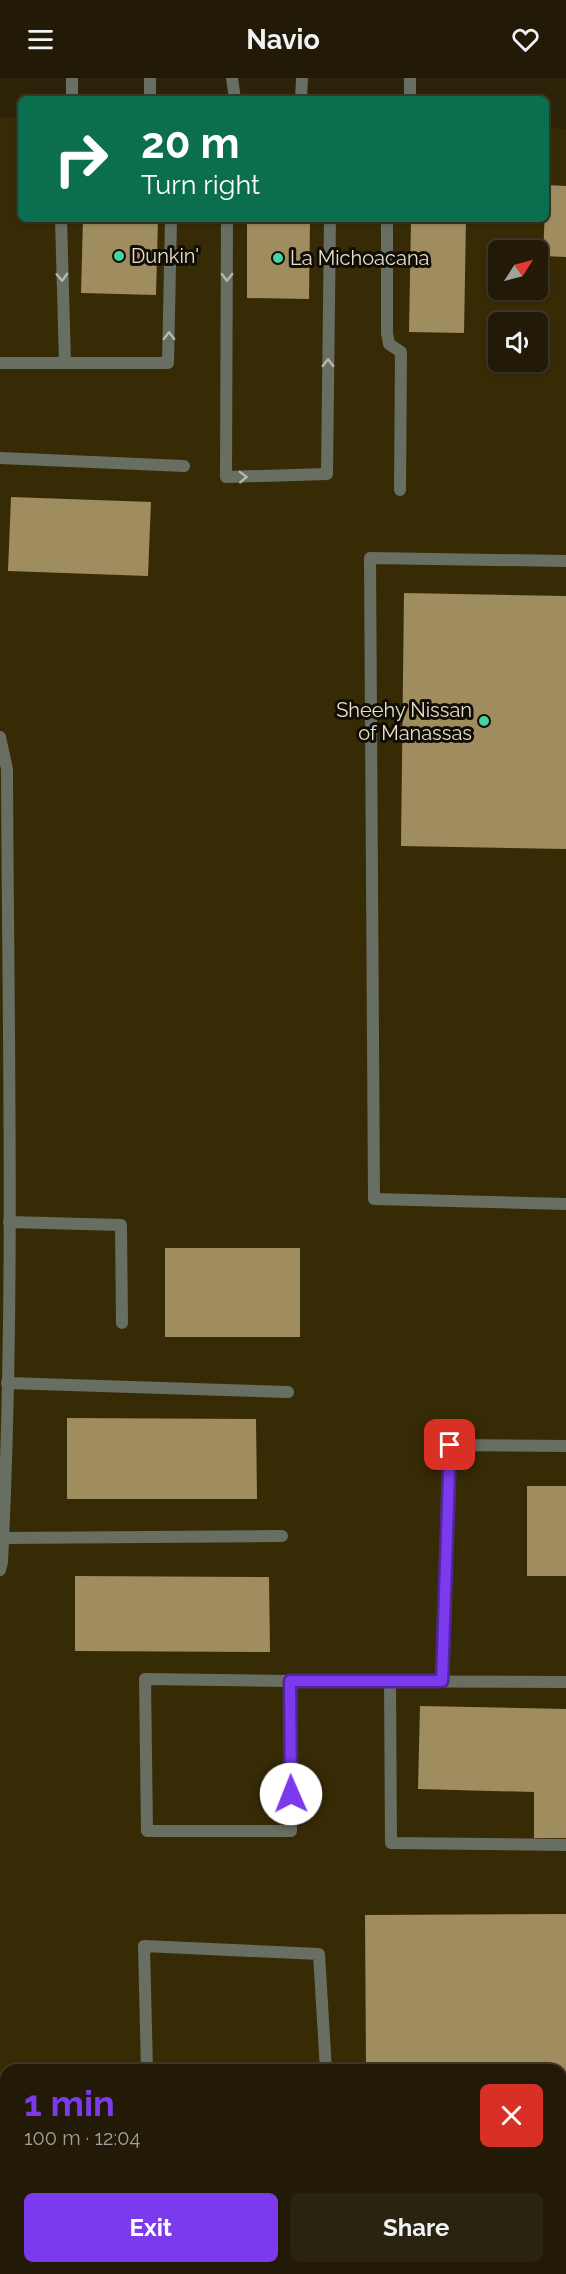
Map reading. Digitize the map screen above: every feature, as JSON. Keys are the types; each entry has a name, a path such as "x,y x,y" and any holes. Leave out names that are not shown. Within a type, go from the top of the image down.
{"lane":[{"path":"72,78 72,96"},
{"path":"150,78 150,96"},
{"path":"232,78 235,96"},
{"path":"301,96 302,78"},
{"path":"410,78 410,96"},
{"path":"61,222 65,363"},
{"path":"0,363 168,363 171,222"},
{"path":"227,222 226,477 327,474 330,222"},
{"path":"387,222 387,333 389,344 401,352 400,490"},
{"path":"0,458 184,466"},
{"path":"566,561 370,558 374,1199 566,1204"},
{"path":"0,737 2,758 7,769 4,1058 9,1222 4,1301 8,1383 7,1478 0,1570"},
{"path":"9,1222 121,1225 122,1323"},
{"path":"8,1383 288,1392"},
{"path":"442,1681 450,1445 566,1446"},
{"path":"4,1538 282,1536"},
{"path":"290,1681 291,1831 147,1830 145,1679 566,1682"},
{"path":"390,1681 391,1843 566,1845"},
{"path":"147,2064 144,1946 319,1954 326,2064"}],"shaded area":[{"path":"0,117 18,118 18,222 549,222 549,128 566,129 566,2064 0,2064"}],"building":[{"path":"549,185 566,186 566,257 548,256 548,240 544,240 544,222 549,222"},
{"name":"Dunkin'","path":"83,222 158,222 156,295 81,293"},
{"name":"La Michoacana","path":"247,222 310,222 309,299 247,298"},
{"path":"411,222 466,222 464,333 409,332"},
{"path":"11,497 151,502 148,576 8,571"},
{"name":"Sheehy Nissan of Manassas","path":"404,593 566,596 566,849 401,846"},
{"path":"165,1248 300,1248 300,1337 165,1337"},
{"path":"67,1418 256,1419 257,1499 67,1499"},
{"path":"527,1486 566,1486 566,1576 527,1576"},
{"path":"75,1576 269,1577 270,1652 75,1651"},
{"path":"420,1706 566,1709 566,1838 534,1838 534,1792 418,1789"},
{"path":"566,1914 566,2064 366,2064 365,1915"}],"place":[{"name":"Dunkin'","path":"119,256"},
{"name":"La Michoacana","path":"278,258"},
{"name":"Sheehy Nissan of Manassas","path":"484,721"}],"route":[{"path":"291,1794 290,1681 442,1681 450,1445"}]}
